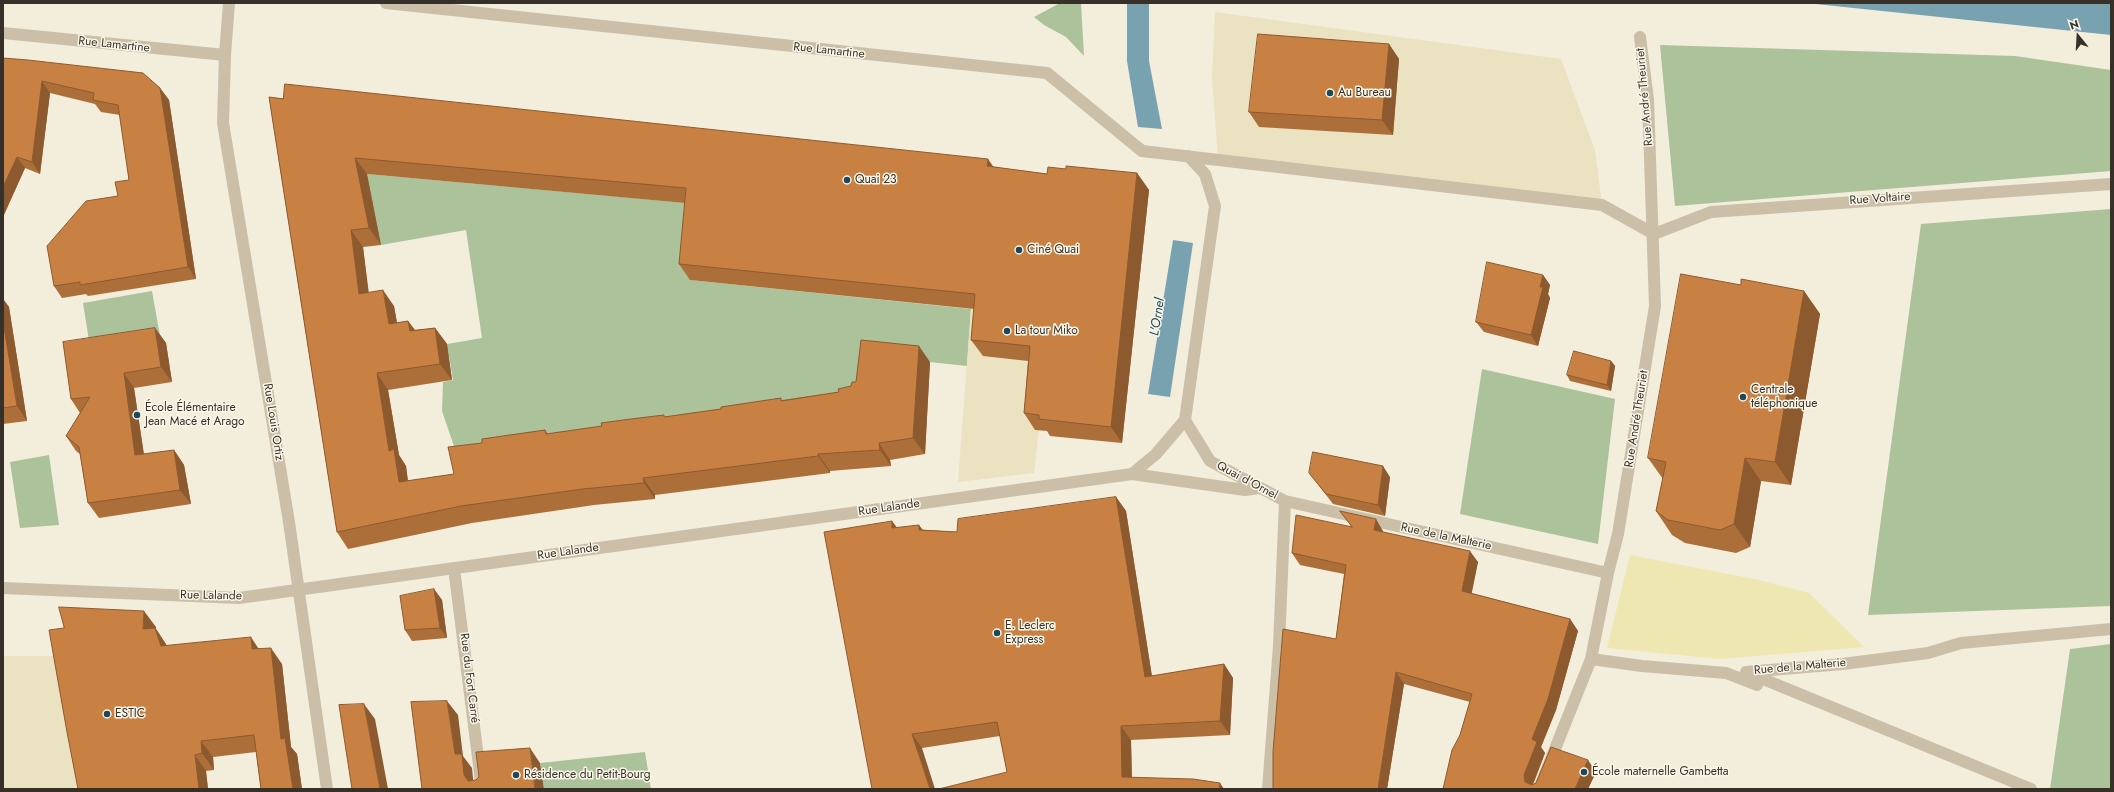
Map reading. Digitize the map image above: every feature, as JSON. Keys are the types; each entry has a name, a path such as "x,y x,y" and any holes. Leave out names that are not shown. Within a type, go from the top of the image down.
{"street":[{"name":"Rue Louis Ortiz","path":"229,3 225,55 223,123 255,309 327,789"},
{"name":"Rue Lamartine","path":"386,3 1047,73 1142,152 1188,156 1602,205 1654,234"},
{"name":"Rue Lamartine","path":"3,33 225,55"},
{"name":"Rue André Theuriet","path":"1539,789 1591,659 1608,573 1618,534 1655,306 1654,234 1648,99 1640,37"},
{"path":"1132,474 1156,454 1185,420 1215,206 1204,174 1188,156"},
{"name":"Rue Voltaire","path":"1654,234 1711,212 2111,184"},
{"name":"Quai d'Ornel","path":"1185,420 1210,460 1285,501 1279,646 1268,789"},
{"name":"Rue Lalande","path":"3,588 239,598 1132,474 1245,490 1259,488"},
{"name":"Rue de la Malterie","path":"1285,501 1608,573"},
{"name":"Rue du Fort Carré","path":"454,568 482,789"},
{"name":"Rue de la Malterie","path":"2030,789 1746,672 1843,664 1928,653 1961,643 2111,629"},
{"name":"Rue de la Malterie","path":"1591,659 1642,666 1726,673 2024,789"}],"green space":[{"path":"1060,3 1081,3 1084,56 1066,37 1044,25 1034,17"},
{"path":"1660,45 2015,56 2111,70 2111,171 1675,206"},
{"path":"367,174 698,204 690,280 971,309 967,366 873,356 867,398 460,464 442,411 443,382 453,380 447,344 482,338 466,230 381,245"},
{"path":"2111,209 2111,606 1868,615 1921,224"},
{"path":"152,291 160,336 90,347 83,303"},
{"path":"1482,369 1615,399 1598,544 1460,514"},
{"path":"49,455 59,525 20,528 10,462"},
{"path":"2111,644 2111,789 2050,789 2070,649"},
{"path":"645,752 651,789 544,789 540,763"}],"sand":[{"path":"1630,555 1759,580 1809,593 1864,647 1721,659 1607,648"}],"shaded area":[{"path":"1215,12 1561,59 1595,150 1602,205 1218,159 1212,78"},
{"path":"971,309 986,311 1028,346 1035,430 1039,430 1034,473 958,482"},
{"path":"3,656 62,656 88,789 3,789"}],"water":[{"path":"1127,3 1149,3 1149,61 1162,129 1138,127 1127,61"},
{"path":"1806,3 2111,3 2111,35"},
{"path":"1173,240 1193,243 1170,397 1148,394"}],"building":[{"name":"Au Bureau","path":"1258,34 1389,44 1382,120 1249,112"},
{"path":"3,58 143,73 160,88 188,267 80,285 80,282 54,286 47,246 86,201 118,196 115,182 129,180 118,105 93,100 94,93 42,81 32,162 17,157 3,187"},
{"path":"285,84 988,159 987,166 1047,174 1048,167 1066,169 1066,166 1137,173 1111,427 1039,419 1039,415 1024,413 1030,346 971,340 975,294 679,264 686,188 355,158 369,228 351,230 359,294 383,290 389,324 408,321 410,331 435,328 440,364 377,373 389,451 394,449 399,482 454,474 448,447 482,443 482,439 545,430 546,434 602,426 601,423 664,415 664,417 721,409 721,407 781,398 781,401 839,392 838,389 851,386 852,382 856,382 861,340 919,346 913,438 879,443 880,450 818,454 818,456 643,478 644,483 583,489 461,506 337,532 269,97 283,99"},
{"path":"1487,262 1543,275 1540,287 1543,287 1531,335 1476,322"},
{"name":"Centrale téléphonique","path":"1681,274 1741,285 1741,279 1804,291 1775,462 1745,458 1734,524 1720,530 1668,520 1656,511 1666,462 1648,458"},
{"path":"3,321 17,406 3,408"},
{"path":"155,328 161,367 124,373 135,455 174,450 180,490 88,503 79,447 66,436 90,397 71,399 63,342"},
{"path":"1574,351 1611,361 1607,385 1567,375"},
{"path":"1313,452 1383,466 1378,505 1326,494 1309,473"},
{"name":"E. Leclerc Express","path":"1116,497 1145,677 1224,664 1220,721 1121,726 1122,777 1193,779 1220,783 1219,789 939,789 1007,772 997,722 912,734 930,789 872,789 824,532 892,521 892,528 919,525 919,530 957,532 958,519"},
{"path":"1340,511 1376,519 1374,530 1470,551 1462,591 1570,619 1548,699 1532,739 1537,742 1524,775 1525,782 1532,785 1536,783 1551,747 1588,760 1575,789 1443,789 1452,750 1460,735 1472,694 1396,672 1378,789 1273,789 1273,752 1283,629 1336,639 1346,565 1292,553 1296,515 1352,527"},
{"path":"434,589 440,628 405,630 400,596"},
{"name":"ESTIC","path":"59,607 144,611 143,629 155,628 161,646 251,637 252,649 271,648 281,739 285,738 293,789 261,789 254,735 201,741 202,753 195,755 199,789 78,789 49,630 64,628"},
{"path":"447,701 455,754 462,754 464,775 468,781 476,780 479,777 476,752 530,748 535,789 422,789 411,702"},
{"path":"364,704 380,789 352,789 339,705"}],"place":[{"name":"Au Bureau","path":"1330,93"},
{"name":"Quai 23","path":"847,180"},
{"name":"Ciné Quai","path":"1019,250"},
{"name":"La tour Miko","path":"1007,331"},
{"name":"Centrale téléphonique","path":"1743,397"},
{"name":"École Élémentaire Jean Macé et Arago","path":"137,415"},
{"name":"E. Leclerc Express","path":"997,633"},
{"name":"ESTIC","path":"107,714"},
{"name":"École maternelle Gambetta","path":"1584,772"},
{"name":"Résidence du Petit-Bourg","path":"516,775"}],"water label":[{"name":"L'Ornel","path":"1158,317"}]}
